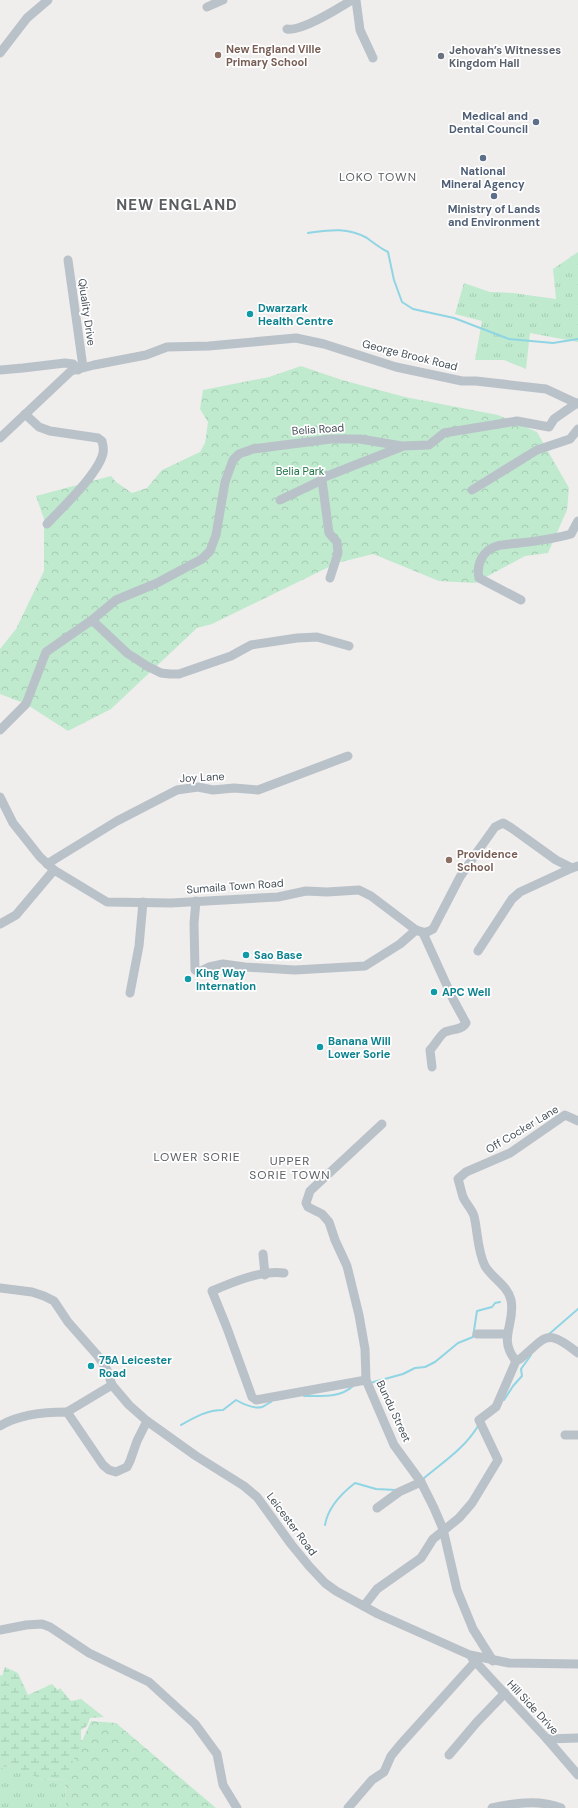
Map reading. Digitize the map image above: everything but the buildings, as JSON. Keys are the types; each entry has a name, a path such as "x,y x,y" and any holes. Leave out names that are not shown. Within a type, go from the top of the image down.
{"street":[{"path":"0,52 27,18 48,0"},
{"path":"207,7 223,0"},
{"path":"287,29 296,29 335,11 352,0"},
{"path":"356,0 360,30 373,58"},
{"name":"Qiuality Drive","path":"68,260 80,369"},
{"name":"George Brook Road","path":"0,438 71,371 146,355 167,347 209,346 296,338 324,344 396,366 462,381 476,381 546,389 577,403"},
{"path":"0,370 65,363 73,364 80,369"},
{"name":"Belia Road","path":"92,620 116,600 157,583 202,558 210,551 216,535 225,482 233,460 239,454 260,448 331,439 360,439 402,446 429,445 444,433 517,421 549,427 554,419 577,403"},
{"path":"25,414 39,427 50,431 98,438 102,441 104,449 100,462 47,524"},
{"path":"472,490 537,450 570,439 578,429"},
{"path":"280,500 322,480 322,478 402,446"},
{"path":"322,480 329,533 337,542 338,553 330,578"},
{"path":"521,600 480,578 479,565 483,556 487,551 497,546 557,538 571,534 578,521"},
{"path":"0,730 26,704 46,652 92,620 127,654 161,673 170,674 179,674 231,656 250,645 317,637 350,646"},
{"name":"Joy Lane","path":"0,924 16,915 50,867 117,821 177,790 198,787 213,790 234,788 258,790 348,756"},
{"name":"Sumaila Town Road","path":"0,797 13,823 28,843 50,867 107,902 171,903 278,897 306,891 327,892 359,890 371,896 420,931"},
{"path":"196,901 194,923 195,970 199,972 209,967 223,964 295,970 365,966 420,931 429,932 433,929 460,878 495,827 502,823 510,827 556,860 575,867"},
{"path":"478,951 512,898 520,892 575,867"},
{"path":"130,992 139,946 143,902"},
{"path":"420,931 466,1023 462,1027 446,1032 430,1050 432,1067"},
{"name":"Off Cocker Lane","path":"507,1334 511,1309 509,1295 489,1272 485,1265 480,1251 474,1213 464,1198 458,1179 466,1172 510,1153 565,1115 578,1121"},
{"name":"Bundu Street","path":"382,1124 310,1191 306,1203 308,1207 322,1214 329,1222 335,1240 347,1266 359,1315 365,1349 366,1380 394,1445 421,1482 443,1529 460,1596 473,1629 493,1661"},
{"path":"263,1254 265,1275"},
{"path":"284,1273 274,1272 265,1275 238,1279 212,1291 233,1342 252,1398 256,1400 293,1395 366,1380"},
{"name":"Leicester Road","path":"0,1288 32,1292 54,1301 68,1322 98,1356 107,1370 112,1385 147,1422 196,1456 244,1486 258,1497 291,1544 325,1583 391,1620 472,1659 525,1664 578,1664"},
{"path":"477,1334 507,1334 507,1346 509,1352 516,1361"},
{"path":"364,1606 377,1589 421,1558 433,1539 443,1529 459,1518 472,1503 498,1460 479,1420 496,1406 516,1361 520,1360 543,1338 551,1337 559,1340 578,1353"},
{"path":"0,1426 8,1422 46,1412 67,1412 112,1385"},
{"path":"67,1412 103,1465 116,1472 127,1467 137,1441 147,1422"},
{"path":"565,1435 578,1435"},
{"path":"377,1508 399,1492 421,1482"},
{"path":"0,1630 26,1625 42,1624 50,1627 89,1653 149,1682 195,1724 217,1754 223,1786 237,1808"},
{"path":"348,1808 372,1780 384,1772 391,1756 472,1659"},
{"name":"Hill Side Drive","path":"472,1659 505,1693 578,1775"},
{"path":"449,1755 477,1722 505,1693"},
{"path":"547,1739 578,1738"},
{"path":"492,1808 529,1803 547,1804 561,1808"}],"green space":[{"path":"578,252 578,342 530,333 526,369 504,360 475,360 482,321 455,314 464,283 490,292 513,293 556,299 553,269"},
{"name":"Belia Park","path":"301,366 342,380 405,397 498,415 537,432 569,488 567,510 548,553 525,556 475,583 439,581 373,554 337,563 212,624 197,628 111,709 68,731 26,704 0,694 0,649 16,629 44,571 44,519 36,496 111,476 116,482 132,493 147,488 162,470 200,452 205,443 208,422 200,409 203,390 269,377"},
{"path":"5,1667 18,1673 28,1695 52,1684 58,1690 60,1688 71,1701 81,1699 104,1717 90,1718 87,1726 81,1730 81,1740 85,1742 71,1773 65,1779 43,1780 21,1770 6,1766 0,1771 0,1675 2,1676"},
{"path":"91,1721 116,1723 216,1808 66,1808 65,1779"},
{"path":"6,1766 21,1769 43,1780 65,1779 66,1808 0,1808 0,1771"}],"waterway":[{"path":"308,233 331,230 352,232 367,238 388,252 394,280 402,302 413,309 454,318 509,339 553,343 578,339"},
{"path":"370,1383 403,1374 415,1368 425,1367 435,1362 458,1343 473,1337 477,1311 492,1307 495,1303 500,1302"},
{"path":"548,1335 578,1309"},
{"path":"504,1400 522,1376 521,1369 531,1355"},
{"path":"304,1396 324,1396 342,1393 353,1386"},
{"path":"181,1425 206,1413 223,1410 236,1400 252,1407 262,1407 271,1402"},
{"path":"423,1479 460,1448 478,1426"},
{"path":"325,1525 332,1506 345,1491 355,1483 376,1489 396,1490"}],"place":[{"name":"New England Ville Primary School","path":"218,55"},
{"name":"Jehovah’s Witnesses Kingdom Hall","path":"441,56"},
{"name":"Medical and Dental Council","path":"536,122"},
{"name":"National Mineral Agency","path":"483,158"},
{"name":"Ministry of Lands and Environment","path":"494,196"},
{"name":"Dwarzark Health Centre","path":"250,314"},
{"name":"Providence School","path":"449,860"},
{"name":"Sao Base","path":"246,955"},
{"name":"King Way Internation","path":"188,979"},
{"name":"APC Well","path":"434,992"},
{"name":"Banana Will Lower Sorie","path":"320,1047"},
{"name":"75A Leicester Road","path":"91,1366"}],"district":[{"name":"LOKO TOWN","path":"378,177"},
{"name":"NEW ENGLAND","path":"177,205"},
{"name":"LOWER SORIE","path":"197,1157"},
{"name":"UPPER SORIE TOWN","path":"290,1168"}]}
